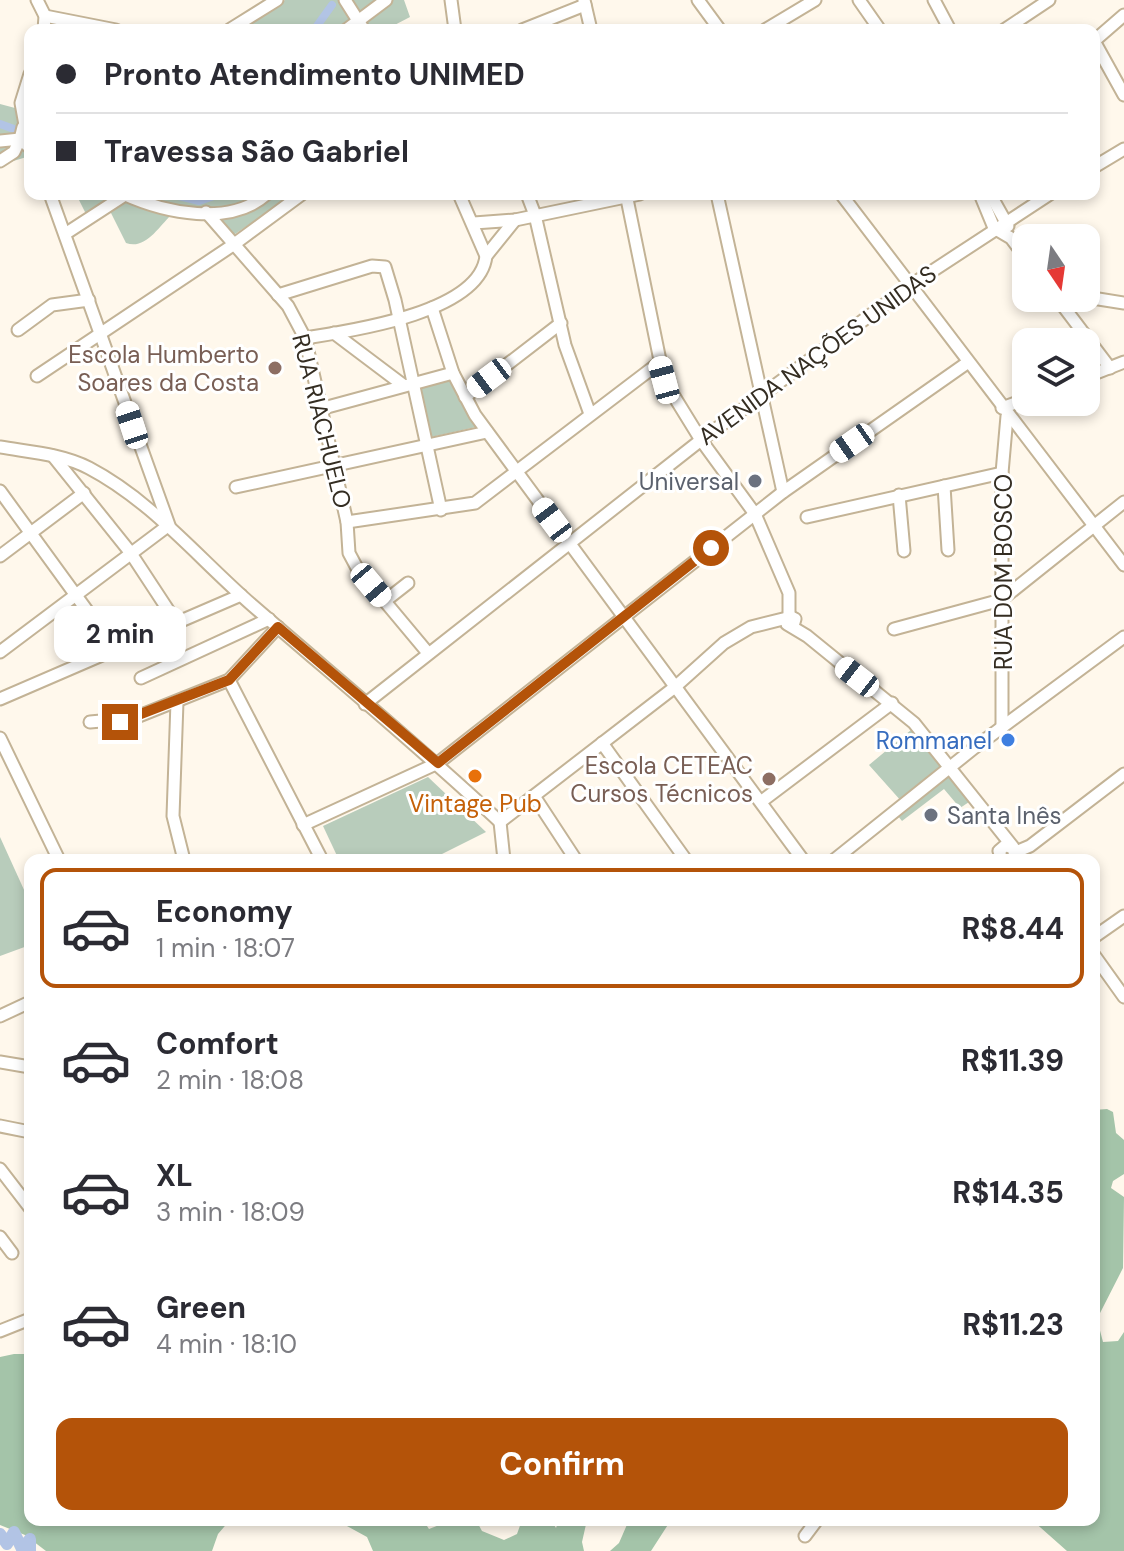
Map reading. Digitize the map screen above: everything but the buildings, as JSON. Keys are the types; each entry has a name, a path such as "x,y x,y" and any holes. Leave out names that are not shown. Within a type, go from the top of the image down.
{"street":[{"path":"37,0 45,16 44,24"},
{"path":"345,0 361,24"},
{"path":"364,24 386,0"},
{"path":"451,0 454,24"},
{"path":"698,0 716,24"},
{"path":"773,24 798,4 815,0"},
{"path":"859,0 876,24"},
{"path":"934,0 947,24"},
{"path":"238,24 271,1"},
{"path":"535,24 584,2 590,24"},
{"path":"1012,24 1041,3"},
{"path":"1100,36 1124,15"},
{"path":"45,16 86,24"},
{"path":"1100,52 1124,95"},
{"path":"0,161 14,152 24,132"},
{"path":"0,141 20,139 24,143"},
{"path":"1100,163 1124,149"},
{"path":"0,152 24,150"},
{"path":"52,200 169,525"},
{"path":"65,234 115,200"},
{"path":"141,200 169,210 206,212 246,210 259,200"},
{"path":"37,376 233,245 294,200"},
{"path":"462,200 486,256"},
{"path":"529,200 572,370 590,414"},
{"path":"474,223 515,220 607,200"},
{"path":"627,200 659,363 671,397 755,514 785,584 791,618 807,636 914,723 948,768 995,820 1015,854"},
{"path":"718,200 783,492"},
{"path":"846,200 1004,412 1124,565"},
{"path":"982,200 994,228 1011,238"},
{"path":"994,200 1006,221 1011,238"},
{"name":"AVENIDA NAÇÕES UNIDAS","path":"365,704 701,440 911,285 1040,200"},
{"name":"RUA RIACHUELO","path":"206,212 278,295 305,338 353,561 428,653"},
{"path":"305,338 399,321 432,308 476,278 486,256 515,220"},
{"path":"278,295 372,266 385,267 399,321 407,384 428,446 441,510"},
{"path":"1100,299 1124,303"},
{"path":"18,330 52,305 89,300"},
{"path":"432,308 453,373 487,432 799,854"},
{"path":"1070,312 1120,366 1100,372"},
{"path":"465,397 561,323"},
{"path":"334,333 407,384"},
{"path":"347,522 475,503 659,363"},
{"path":"303,825 438,763 783,492 967,363"},
{"path":"320,409 453,373"},
{"path":"1004,412 1012,407"},
{"name":"RUA DOM BOSCO","path":"1002,728 1004,412"},
{"path":"236,487 487,432"},
{"path":"0,447 53,456 88,468 169,525 241,595 365,704 438,763 500,822 503,854"},
{"path":"53,456 130,552 176,622"},
{"path":"807,517 1002,473"},
{"path":"944,486 948,550"},
{"path":"0,491 115,649"},
{"path":"0,556 84,493"},
{"path":"899,495 904,551"},
{"path":"894,629 1001,600 1124,502"},
{"path":"0,652 169,525"},
{"path":"385,601 408,583"},
{"path":"0,699 241,595"},
{"path":"500,822 675,687 724,643 762,624 791,618"},
{"path":"141,678 274,623"},
{"path":"90,722 120,722 229,680 274,623"},
{"path":"841,854 948,768 1124,637"},
{"path":"229,680 319,854"},
{"path":"177,702 173,816 182,854"},
{"path":"762,801 892,703"},
{"path":"0,738 56,854"},
{"path":"602,743 682,854"},
{"path":"1019,854 1124,774"},
{"path":"534,796 572,854"},
{"path":"995,820 999,854"},
{"path":"1000,854 1003,845 1014,854"},
{"path":"1100,933 1124,916"},
{"path":"1100,963 1124,997"},
{"path":"0,1016 24,1005"},
{"path":"0,1062 24,1066"},
{"path":"0,1126 24,1131"},
{"path":"0,1169 24,1195"},
{"path":"0,1237 12,1253"},
{"path":"0,1331 24,1321"},
{"path":"805,1536 812,1526"}],"green space":[{"path":"285,0 404,0 410,17 397,24 250,24"},
{"path":"0,104 24,110 24,158 0,165"},
{"path":"79,200 286,200 232,236 202,218 171,215 145,241 133,244 126,243 110,211 86,214"},
{"path":"451,380 476,427 427,438 415,389"},
{"path":"911,730 969,802 960,808 944,789 902,821 894,811 902,802 869,765"},
{"path":"428,777 486,832 442,854 336,854 323,826"},
{"path":"0,837 24,890 24,947 0,956"},
{"path":"1100,1110 1113,1112 1116,1133 1124,1140 1124,1174 1113,1181 1111,1188 1124,1197 1123,1268 1100,1313"},
{"path":"1100,1330 1103,1342 1118,1341 1124,1332 1124,1551 1067,1551 1039,1526 1100,1526"},
{"path":"24,1354 24,1526 225,1526 218,1534 212,1551 46,1551 25,1535 0,1525 0,1357"},
{"path":"347,1526 427,1526 429,1529 437,1526 479,1526 482,1531 504,1540 517,1534 520,1526 586,1526 582,1542 584,1551 373,1551 367,1537"},
{"path":"626,1526 667,1526 651,1551 610,1551 619,1543"}],"waterway":[{"path":"318,24 332,5"},
{"path":"0,124 14,129"},
{"path":"195,200 202,200"},
{"path":"0,1534 7,1544 14,1532 22,1549 30,1539 30,1551"}],"place":[{"name":"Escola Humberto Soares da Costa","path":"275,368"},
{"name":"Universal","path":"755,481"},
{"name":"Rommanel","path":"1008,740"},
{"name":"Vintage Pub","path":"475,776"},
{"name":"Escola CETEAC Cursos Técnicos","path":"769,779"},
{"name":"Santa Inês","path":"931,815"}],"route":[{"path":"120,722 229,680 278,627 438,763 711,548"}]}
